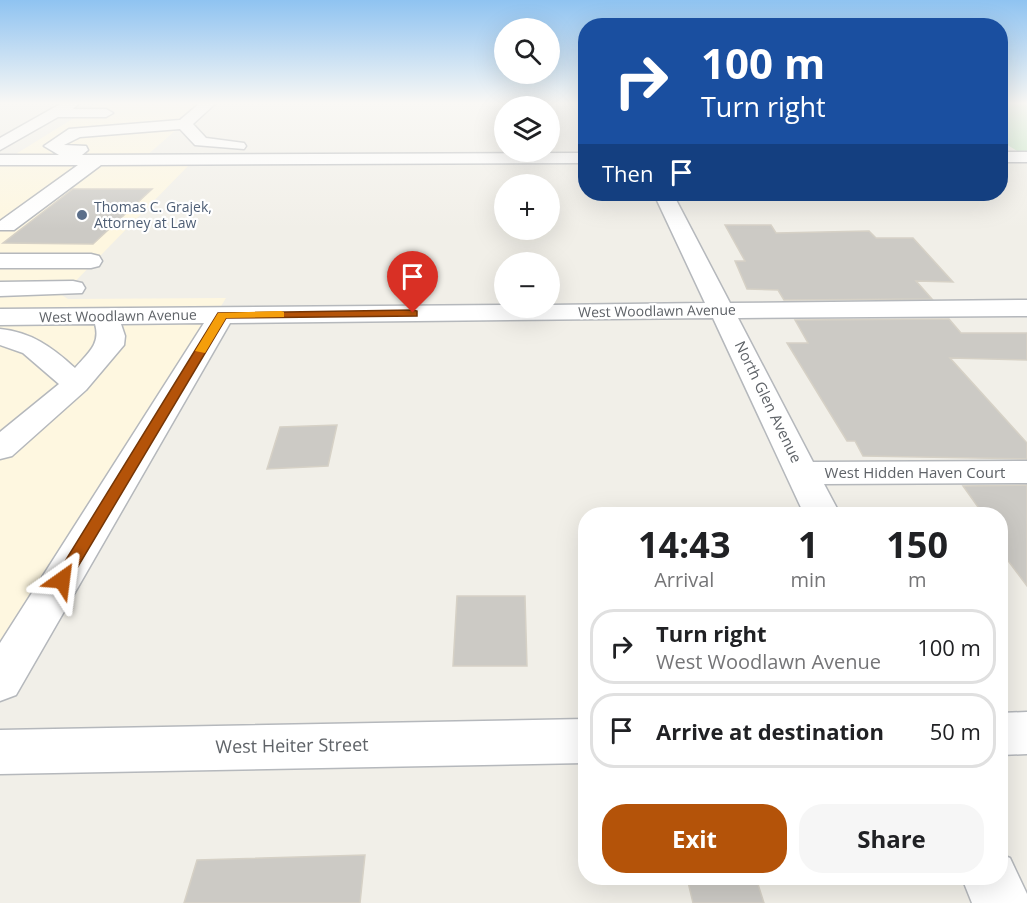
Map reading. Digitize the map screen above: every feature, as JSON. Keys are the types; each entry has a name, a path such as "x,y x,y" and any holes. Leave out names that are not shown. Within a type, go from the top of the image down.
{"street":[{"path":"57,145 53,149 148,149 170,145"},
{"path":"255,145 494,146"},
{"path":"1008,157 1027,157"},
{"path":"0,160 578,158"},
{"path":"2,228 96,160"},
{"path":"71,178 105,178"},
{"name":"North Glen Avenue","path":"668,201 819,507"},
{"path":"0,205 36,205"},
{"path":"0,261 91,261"},
{"path":"0,289 73,288"},
{"name":"West Woodlawn Avenue","path":"0,317 1027,308"},
{"path":"0,682 222,315"},
{"path":"0,449 76,384 110,345 112,336 106,317"},
{"path":"0,337 17,338 30,344 76,384"},
{"name":"West Hidden Haven Court","path":"803,473 1027,472"},
{"path":"1008,734 1027,733"},
{"name":"West Heiter Street","path":"0,752 578,741"},
{"path":"993,885 1002,903"}],"shaded area":[{"path":"30,145 159,145 145,157 11,157"},
{"path":"192,162 62,295 68,299 226,298 220,308 0,311 0,164"},
{"path":"205,322 0,646 0,324"}],"green space":[{"path":"1008,145 1027,145 1027,154 1022,154"}],"building":[{"path":"73,189 152,189 93,244 3,243"},
{"path":"725,225 771,225 776,233 869,231 876,238 913,238 953,282 916,281 932,299 784,300 778,290 747,289 735,261 745,261"},
{"path":"949,319 961,333 1027,333 1027,360 950,358 1027,443 1027,459 863,456 855,441 847,441 787,343 808,343 795,320"},
{"path":"337,425 328,466 267,469 280,427"},
{"path":"1027,485 1027,586 1008,561 1008,507 978,507 963,486"},
{"path":"457,596 525,596 527,666 453,666"},
{"path":"365,855 360,903 184,903 197,860"},
{"path":"689,885 758,885 764,903 693,903"}],"slow traffic":[{"path":"201,351 222,315 281,314"}],"place":[{"name":"Thomas C. Grajek, Attorney at Law","path":"82,215"}],"route":[{"path":"62,580 222,315 413,313"}]}
